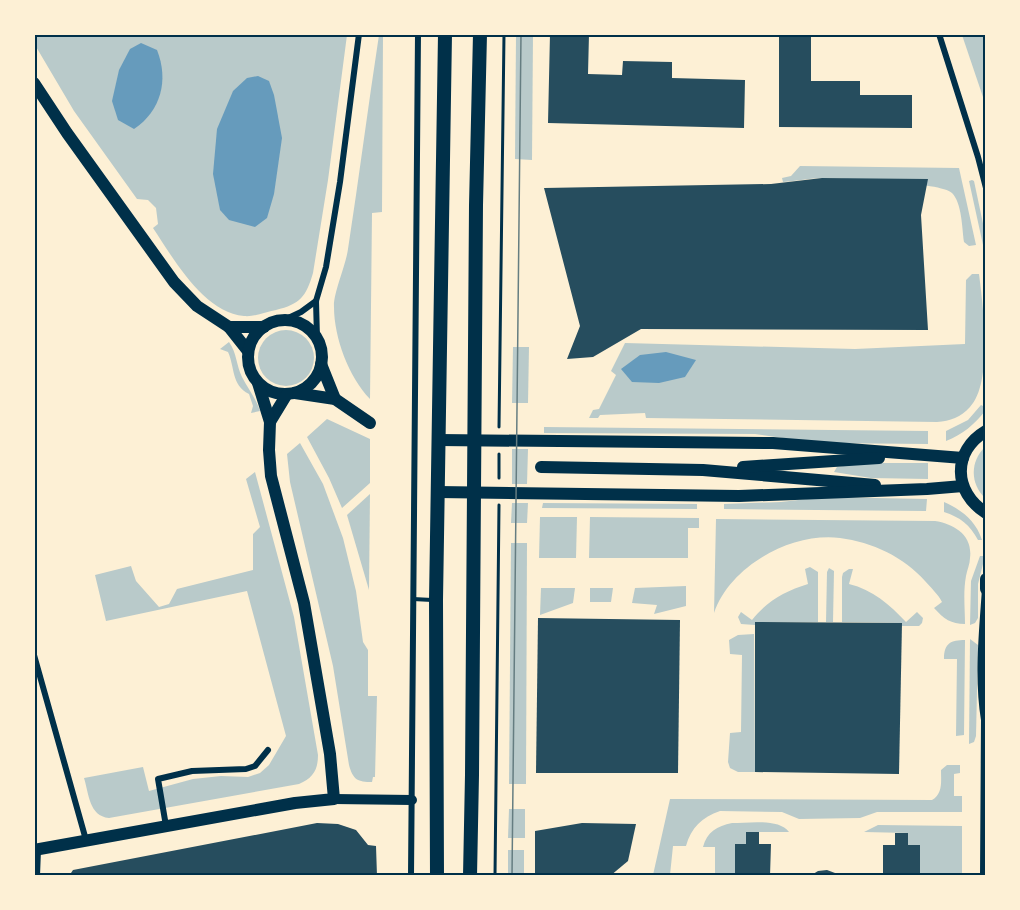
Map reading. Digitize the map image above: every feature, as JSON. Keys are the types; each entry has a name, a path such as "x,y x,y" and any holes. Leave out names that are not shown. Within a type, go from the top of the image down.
{"main road":[{"path":"437,876 436,600 445,34"},
{"path":"470,876 480,34"},
{"path":"34,83 67,134 174,282 197,306 229,327 248,351"},
{"path":"229,327 264,327 284,320 306,327 317,338 321,364 335,399"},
{"path":"36,850 295,803 334,799 330,754 304,603 271,476 268,450 270,422 258,383 249,368 248,351 253,337 264,327"},
{"path":"270,422 290,394 309,385 315,379 321,364"},
{"path":"258,383 271,392 335,399 370,423"},
{"path":"985,515 967,496 960,472 969,446 986,431"},
{"path":"439,440 773,443 963,458"},
{"path":"703,470 926,454"},
{"path":"541,467 703,470 927,489"},
{"path":"438,492 739,496 963,486"}],"street":[{"path":"317,338 316,301 326,267 340,182 359,34"},
{"path":"411,876 418,34"},
{"path":"939,34 986,188"},
{"path":"284,320 301,312 316,301"},
{"path":"983,876 985,717 982,684 985,585"},
{"path":"34,655 86,841"},
{"path":"166,826 158,779 192,771 246,769 255,766 268,750"},
{"path":"334,799 412,800"},
{"path":"36,850 37,876"}],"lane":[{"path":"413,599 436,600"}],"path":[{"path":"495,876 504,34"}],"shaded area":[{"path":"34,35 347,35 313,273 305,294 284,308 244,316 229,313 203,295 180,268 153,228 158,224 156,208 148,200 137,199 74,111 35,45"},
{"path":"379,35 383,35 382,212 372,213 370,399 362,390 344,356 337,331 334,307 335,295 348,249"},
{"path":"516,35 533,35 532,160 515,159"},
{"path":"962,35 985,35 985,103"},
{"path":"800,166 959,168 976,245 969,246 964,242 958,203 952,193 944,189 835,178 783,182 782,178 791,176"},
{"path":"972,180 985,233 985,244 983,245 969,181"},
{"path":"972,274 979,274 984,323 982,380 977,396 970,407 955,418 937,422 646,418 645,413 600,415 598,418 589,418 593,410 599,409 616,375 611,371 625,343 855,349 965,344 966,280"},
{"path":"286,330 297,332 306,338 312,347 314,358 312,369 306,378 297,384 286,386 275,384 266,378 260,369 258,358 260,347 266,338 275,332"},
{"path":"229,342 234,350 242,377 260,411 251,413 253,406 249,394 236,381 228,352 220,349"},
{"path":"513,347 529,347 528,403 512,403"},
{"path":"981,405 985,407 985,411 977,420 963,432 946,441 946,431 968,420"},
{"path":"327,419 370,439 370,483 342,508 307,437"},
{"path":"544,427 928,431 928,444 818,443 755,434 544,433"},
{"path":"300,443 323,484 343,538 356,591 363,642 368,650 368,696 377,696 375,777 372,782 357,779 352,774 349,765 333,666 290,482 287,454"},
{"path":"985,447 985,498 974,479 974,466"},
{"path":"512,449 528,449 527,484 512,484"},
{"path":"862,463 928,463 928,479 871,478 834,472 837,467"},
{"path":"255,472 294,617 318,755 316,769 308,779 299,784 109,818 102,816 97,813 91,803 84,778 143,767 149,791 193,779 221,776 248,777 260,773 269,765 286,736 247,591 106,621 95,575 131,566 136,581 159,607 169,604 177,589 253,570 253,534 260,527 246,479"},
{"path":"370,494 369,590 347,515"},
{"path":"824,497 927,499 926,511 724,509 724,504 781,502"},
{"path":"944,502 968,517 982,540 978,540 964,522 944,512"},
{"path":"512,503 528,503 527,523 511,523"},
{"path":"543,503 697,504 697,509 542,508"},
{"path":"540,517 577,517 576,558 539,558"},
{"path":"590,517 699,518 699,528 688,528 688,558 589,558"},
{"path":"716,519 935,521 949,525 961,532 970,550 965,588 965,624 952,622 938,612 934,608 942,602 940,599 917,572 897,558 864,543 840,538 802,541 765,556 748,567 734,581 722,596 714,613"},
{"path":"511,543 527,543 526,784 509,784"},
{"path":"980,556 985,556 978,584 978,618 970,625 971,581"},
{"path":"810,567 818,572 818,622 741,624 738,617 741,612 752,620 764,607 777,598 808,584 805,569"},
{"path":"829,568 834,571 833,622 826,622"},
{"path":"853,569 849,584 880,598 906,622 917,612 923,618 922,623 919,626 901,626 901,623 842,622 842,577 843,573"},
{"path":"686,586 686,606 654,614 657,605 632,603 635,588"},
{"path":"541,588 575,588 573,603 540,615"},
{"path":"590,588 613,588 611,602 590,602"},
{"path":"754,634 755,772 738,772 730,768 728,762 730,733 741,732 742,655 730,654 729,640 738,635"},
{"path":"970,639 978,645 976,736 974,742 969,744"},
{"path":"965,640 964,735 956,736 957,659 944,659 944,654 949,643"},
{"path":"947,765 960,765 960,773 954,774 954,796 962,796 962,812 877,812 860,818 799,819 782,812 720,811 708,816 698,824 686,846 673,846 670,875 653,875 670,799 932,800 940,791 941,770"},
{"path":"509,809 525,809 525,838 508,838"},
{"path":"732,823 771,823 789,832 746,832 746,844 735,844 735,875 715,875 715,847 703,847 713,830"},
{"path":"878,825 962,826 962,875 920,875 908,845 908,833 864,832"},
{"path":"508,850 524,850 524,875 508,875"}],"water":[{"path":"141,43 157,50 161,61 162,83 160,94 151,113 134,129 118,120 112,101 119,70 130,49"},
{"path":"258,76 269,81 282,138 274,194 267,218 255,227 229,220 220,210 213,174 217,129 233,91 247,78"},
{"path":"666,352 696,360 685,377 659,383 632,382 621,369 640,355"}],"building":[{"path":"550,34 589,34 588,74 622,75 623,61 672,62 672,78 745,80 744,128 548,123"},
{"path":"779,34 811,34 811,81 860,81 860,95 912,95 912,128 779,127"},
{"path":"822,178 928,179 921,215 928,330 641,329 593,357 567,359 580,326 544,188 771,184"},
{"path":"538,618 680,620 678,773 536,773"},
{"path":"755,622 902,623 899,774 755,772"},
{"path":"317,823 338,824 356,830 368,845 376,846 377,876 69,876 73,870"},
{"path":"582,823 636,824 628,861 610,876 535,876 535,831"},
{"path":"746,832 759,832 759,844 771,844 770,876 735,876 735,844 746,844"},
{"path":"895,833 908,833 908,845 920,845 920,876 883,876 883,845 895,845"},
{"path":"827,870 843,876 810,876 818,871"}],"tram line":[{"path":"512,876 521,34"}]}
